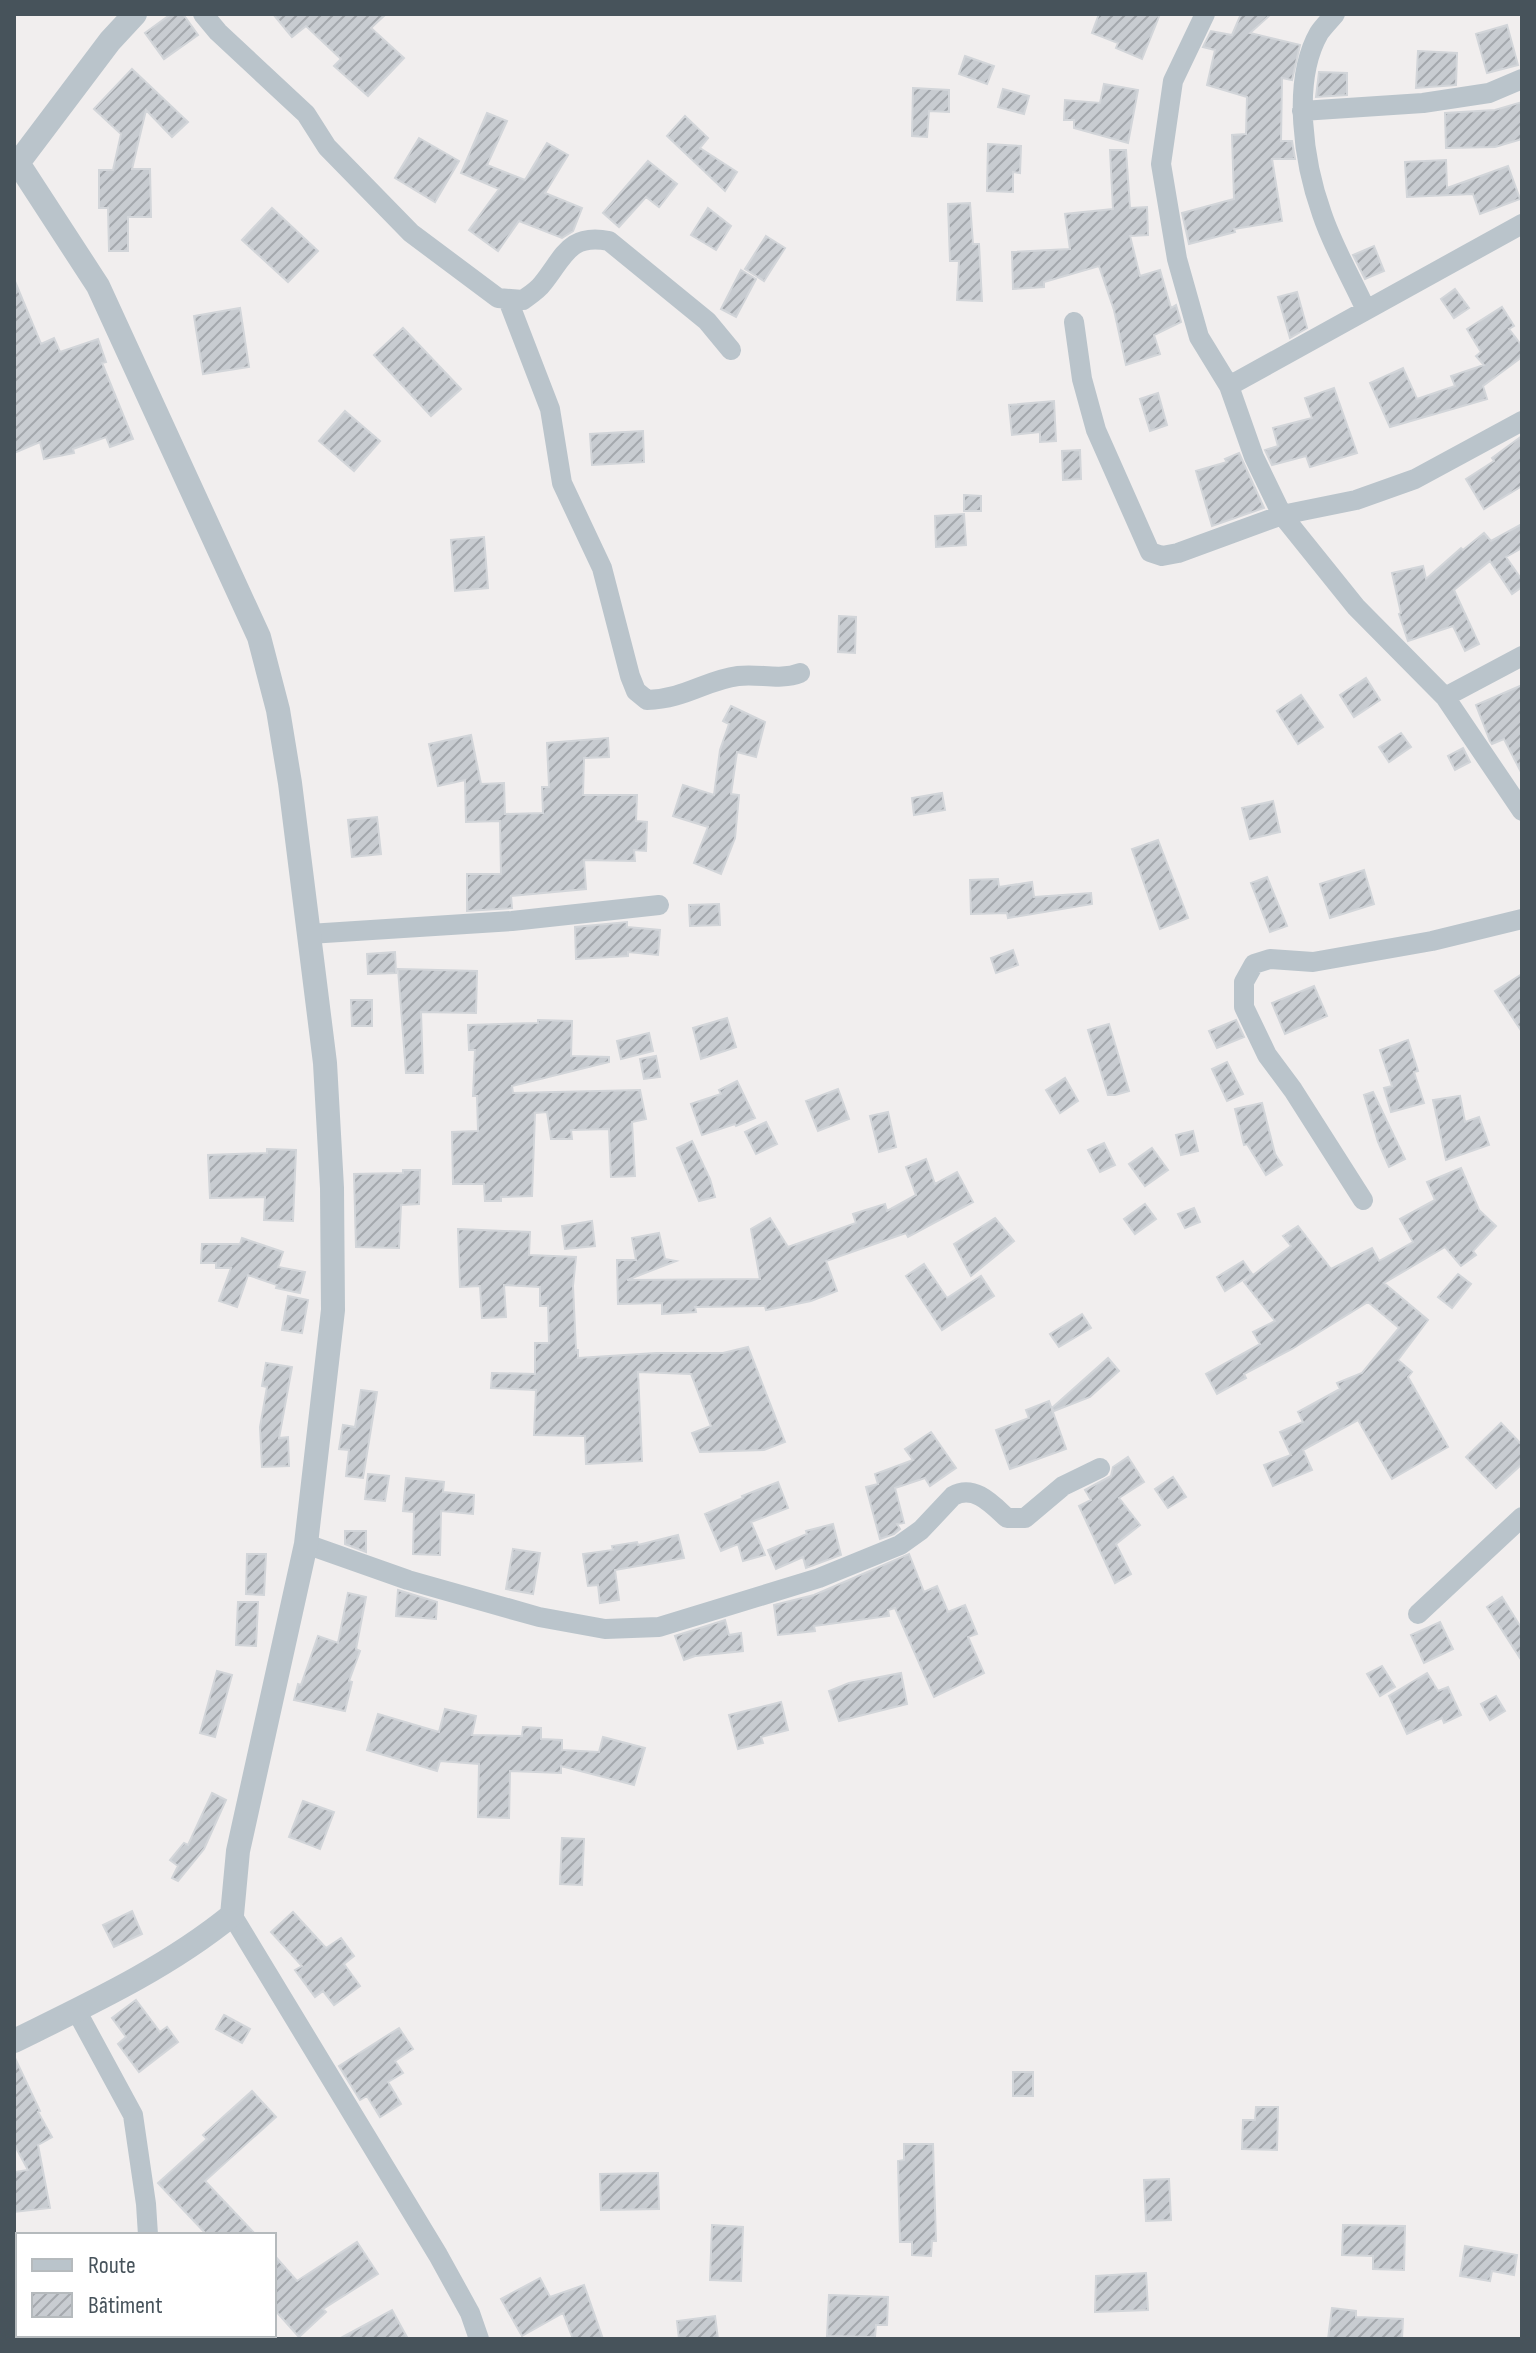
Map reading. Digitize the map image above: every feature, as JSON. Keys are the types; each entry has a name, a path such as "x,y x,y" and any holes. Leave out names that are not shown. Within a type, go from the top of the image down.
{"street":[{"path":"135,14 110,41 16,164 98,286 259,637 278,710 309,934 326,1079 332,1188 333,1310 306,1544 238,1851 232,1915 438,2255 470,2313 479,2339"},
{"path":"203,14 218,32 306,114 327,147 411,233 498,298 523,300 541,285 566,249 594,238 609,241 707,321 731,350"},
{"path":"1205,14 1173,81 1161,164 1177,259 1199,337 1229,386 1254,457 1282,515 1356,607 1445,697 1522,811"},
{"path":"1335,14 1319,34 1306,67 1302,111 1307,151 1322,215 1366,310"},
{"path":"1302,111 1423,103 1489,93 1522,79"},
{"path":"1229,386 1522,224"},
{"path":"508,300 550,409 562,483 602,568 636,691 647,700 669,699 740,676 781,677 800,673"},
{"path":"1074,322 1082,379 1096,430 1150,552 1162,556 1282,515 1356,500 1415,479 1522,421"},
{"path":"1445,697 1522,656"},
{"path":"309,934 512,921 659,905"},
{"path":"1363,1200 1267,1055 1244,1007 1244,982 1254,964 1270,959 1313,962 1432,941 1522,919"},
{"path":"306,1544 408,1580 539,1617 605,1629 659,1627 819,1578 900,1545 921,1530 960,1492 968,1491 985,1498 1007,1518 1025,1518 1063,1486 1100,1468"},
{"path":"1418,1614 1522,1517"},
{"path":"14,2041 196,1945 232,1915"},
{"path":"76,2010 133,2115 148,2233"}],"building":[{"path":"171,14 183,14 198,35 164,59 145,33"},
{"path":"273,14 386,14 371,28 404,58 368,96 334,66 341,59 306,26 292,37"},
{"path":"1099,14 1160,14 1142,59 1116,48 1118,43 1092,33"},
{"path":"1241,14 1271,14 1250,33 1300,45 1292,80 1282,78 1281,141 1292,141 1295,159 1272,159 1282,221 1234,229 1235,232 1189,244 1182,213 1234,199 1232,135 1246,134 1247,97 1207,85 1215,50 1203,47 1211,31 1232,35"},
{"path":"1507,25 1518,65 1487,73 1476,34"},
{"path":"1418,51 1457,53 1456,85 1416,88"},
{"path":"965,56 994,66 987,84 959,74"},
{"path":"132,69 188,122 172,137 146,110 132,169 150,169 151,217 128,217 128,251 109,251 108,208 99,208 99,170 113,170 121,134 94,109"},
{"path":"1319,72 1347,73 1347,95 1316,97"},
{"path":"1104,84 1138,90 1128,143 1074,128 1074,120 1064,120 1065,100 1100,103"},
{"path":"913,88 949,90 949,112 929,111 927,137 912,136"},
{"path":"1003,89 1029,96 1024,114 998,107"},
{"path":"1522,102 1522,139 1495,147 1446,148 1445,113 1495,110"},
{"path":"487,113 507,121 487,165 525,180 547,143 568,155 545,193 582,208 573,231 562,238 519,221 498,251 469,230 499,189 461,173"},
{"path":"685,116 708,138 700,148 737,172 725,191 667,136"},
{"path":"419,138 459,161 435,202 395,178"},
{"path":"988,144 1021,146 1020,173 1013,172 1013,192 987,191"},
{"path":"1110,150 1126,150 1130,208 1147,207 1148,235 1130,236 1140,276 1160,270 1171,308 1176,305 1181,322 1154,335 1160,354 1126,365 1114,310 1099,266 1044,282 1044,287 1013,289 1012,252 1070,249 1065,214 1113,209"},
{"path":"1446,160 1447,188 1508,166 1520,199 1480,214 1473,194 1407,197 1405,162"},
{"path":"648,161 677,184 659,207 646,197 619,227 603,213"},
{"path":"970,203 973,244 979,244 982,301 957,300 959,261 950,261 948,204"},
{"path":"272,208 318,251 288,282 242,240"},
{"path":"708,208 731,226 716,250 691,235"},
{"path":"766,236 785,248 764,281 745,269"},
{"path":"1374,246 1384,271 1365,279 1353,255"},
{"path":"741,270 756,279 736,317 721,309"},
{"path":"14,279 41,344 54,338 60,352 98,339 106,362 102,363 133,439 110,447 106,437 73,449 74,453 44,459 40,442 14,453"},
{"path":"1455,289 1469,308 1454,318 1441,299"},
{"path":"1297,292 1307,328 1290,338 1278,297"},
{"path":"1502,307 1514,326 1509,329 1522,346 1522,357 1483,386 1487,399 1390,427 1370,383 1403,368 1417,399 1455,386 1451,376 1484,365 1476,356 1481,352 1467,329"},
{"path":"240,308 249,367 203,374 194,316"},
{"path":"403,328 461,389 431,416 374,355"},
{"path":"1334,388 1357,453 1310,467 1306,456 1272,465 1265,450 1278,446 1273,428 1312,418 1305,398"},
{"path":"1158,393 1167,425 1150,431 1140,399"},
{"path":"1054,401 1056,441 1040,442 1040,432 1012,435 1009,405"},
{"path":"345,411 380,441 354,471 319,441"},
{"path":"643,431 644,462 592,465 590,434"},
{"path":"1522,436 1522,486 1484,509 1466,479 1494,461 1492,458"},
{"path":"1080,450 1081,479 1063,480 1062,451"},
{"path":"1239,453 1264,508 1212,526 1196,471 1227,462 1225,459"},
{"path":"964,495 981,496 981,511 964,511"},
{"path":"964,514 966,545 936,547 935,516"},
{"path":"1522,524 1522,548 1506,557 1522,580 1522,587 1512,594 1490,561 1454,590 1479,644 1465,651 1453,626 1408,641 1399,614 1392,573 1423,566 1426,579 1461,548 1463,550 1484,533 1491,541"},
{"path":"484,537 488,588 455,591 451,540"},
{"path":"839,616 856,617 855,653 838,652"},
{"path":"1366,678 1380,700 1354,717 1340,695"},
{"path":"1522,685 1522,774 1504,739 1492,744 1490,741 1476,705"},
{"path":"1301,695 1323,727 1298,744 1277,711"},
{"path":"731,706 765,722 756,757 737,752 731,794 739,795 735,838 721,874 694,863 708,827 673,816 683,785 714,795 720,750 729,724 723,721"},
{"path":"1401,733 1411,747 1389,762 1379,747"},
{"path":"471,735 481,784 504,783 505,814 543,813 542,787 549,787 547,743 608,738 609,757 584,758 583,795 637,795 636,821 647,822 646,851 634,850 635,861 584,860 586,889 511,896 512,908 467,911 467,874 501,874 500,821 466,822 465,780 438,786 429,744"},
{"path":"1463,748 1470,762 1455,770 1448,756"},
{"path":"942,793 945,810 914,815 912,798"},
{"path":"1273,801 1280,832 1250,839 1242,808"},
{"path":"377,817 381,854 352,857 348,820"},
{"path":"1158,840 1188,918 1160,929 1132,849"},
{"path":"1364,870 1374,904 1330,918 1320,884"},
{"path":"1267,877 1287,926 1270,932 1251,883"},
{"path":"998,879 999,887 1032,882 1034,897 1091,893 1092,904 1008,918 1007,913 971,914 970,880"},
{"path":"719,904 720,925 690,926 689,905"},
{"path":"627,922 627,927 660,930 658,955 628,952 628,956 576,959 575,927"},
{"path":"1013,950 1018,965 996,973 991,958"},
{"path":"395,952 396,973 368,974 367,954"},
{"path":"398,969 477,971 476,1013 421,1012 423,1073 406,1073"},
{"path":"1522,974 1522,1032 1495,991"},
{"path":"1314,986 1327,1016 1285,1034 1272,1003"},
{"path":"351,1000 372,1000 372,1026 352,1026"},
{"path":"727,1018 736,1047 701,1059 693,1028"},
{"path":"538,1020 572,1021 571,1056 609,1057 609,1062 512,1086 513,1093 640,1090 646,1119 632,1122 635,1176 611,1177 609,1129 571,1130 572,1139 551,1139 547,1112 535,1113 532,1196 485,1201 484,1184 453,1184 452,1132 478,1131 477,1096 473,1096 475,1050 469,1050 468,1025 538,1023"},
{"path":"1236,1020 1244,1037 1217,1048 1209,1031"},
{"path":"1109,1024 1129,1091 1115,1095 1108,1095 1088,1030"},
{"path":"649,1033 653,1051 621,1059 617,1041"},
{"path":"1408,1040 1424,1103 1391,1112 1384,1088 1392,1086 1380,1050"},
{"path":"656,1056 660,1077 644,1079 640,1059"},
{"path":"1227,1062 1243,1094 1227,1101 1212,1069"},
{"path":"1065,1078 1078,1101 1060,1113 1046,1090"},
{"path":"737,1081 755,1118 702,1135 691,1104 721,1094 719,1090"},
{"path":"838,1089 849,1119 818,1131 806,1101"},
{"path":"1373,1092 1405,1159 1389,1167 1364,1095"},
{"path":"1460,1096 1465,1122 1479,1117 1489,1145 1446,1160 1433,1100"},
{"path":"1262,1103 1275,1154 1282,1165 1266,1175 1247,1144 1244,1145 1235,1109"},
{"path":"888,1112 896,1147 879,1152 870,1116"},
{"path":"766,1122 777,1144 756,1154 745,1132"},
{"path":"1193,1131 1198,1151 1181,1155 1176,1135"},
{"path":"692,1141 715,1197 699,1201 677,1148"},
{"path":"1104,1143 1115,1165 1100,1172 1088,1150"},
{"path":"1152,1148 1168,1170 1145,1186 1129,1164"},
{"path":"267,1149 296,1150 293,1221 264,1220 265,1197 210,1198 208,1155 267,1153"},
{"path":"926,1159 935,1184 957,1172 973,1202 908,1237 906,1233 826,1261 837,1291 811,1301 766,1310 765,1306 695,1307 696,1312 662,1314 662,1303 618,1304 617,1260 636,1260 632,1238 659,1233 665,1259 676,1261 627,1280 760,1279 751,1229 770,1218 788,1247 856,1223 853,1214 885,1204 887,1211 916,1195 906,1167"},
{"path":"1461,1168 1479,1210 1496,1226 1473,1251 1476,1255 1461,1266 1445,1247 1384,1283 1428,1320 1398,1360 1412,1372 1408,1377 1448,1447 1392,1479 1358,1420 1303,1450 1312,1470 1273,1486 1264,1465 1291,1455 1280,1432 1303,1422 1298,1412 1340,1389 1337,1383 1362,1373 1399,1328 1368,1302 1292,1349 1244,1374 1246,1378 1217,1394 1206,1374 1260,1344 1253,1332 1275,1321 1244,1282 1291,1246 1283,1236 1298,1226 1331,1269 1372,1248 1379,1261 1413,1242 1400,1219 1435,1200 1427,1182"},
{"path":"403,1170 420,1170 419,1204 401,1205 399,1248 356,1247 354,1174 403,1173"},
{"path":"1145,1204 1156,1219 1135,1234 1124,1219"},
{"path":"1194,1208 1200,1222 1185,1228 1178,1214"},
{"path":"995,1218 1014,1241 971,1276 954,1244"},
{"path":"592,1221 595,1246 565,1249 562,1226"},
{"path":"458,1229 530,1232 529,1255 576,1257 573,1286 578,1358 723,1353 748,1347 785,1442 764,1450 700,1452 692,1433 711,1426 691,1374 638,1372 642,1461 586,1464 585,1436 534,1435 536,1390 491,1388 492,1373 535,1374 535,1343 549,1343 548,1306 540,1306 540,1287 504,1285 506,1317 482,1318 480,1286 460,1287"},
{"path":"242,1238 283,1252 278,1267 305,1272 300,1293 276,1288 277,1285 248,1275 237,1307 219,1301 231,1268 216,1268 216,1263 201,1263 202,1244 240,1244"},
{"path":"1243,1261 1252,1274 1225,1291 1217,1277"},
{"path":"924,1264 947,1298 981,1276 994,1296 942,1330 906,1276"},
{"path":"1458,1274 1471,1284 1452,1308 1438,1297"},
{"path":"288,1296 308,1300 302,1333 282,1330"},
{"path":"1082,1314 1091,1328 1059,1347 1050,1334"},
{"path":"1108,1358 1119,1371 1090,1397 1054,1411 1052,1408"},
{"path":"266,1363 292,1367 279,1438 288,1437 289,1466 262,1467 260,1427 267,1387 262,1386"},
{"path":"361,1390 377,1392 363,1478 346,1476 349,1450 339,1449 343,1425 355,1427"},
{"path":"1049,1401 1066,1449 1010,1469 996,1430 1029,1418 1026,1410"},
{"path":"1501,1423 1522,1445 1522,1464 1496,1488 1466,1457"},
{"path":"931,1432 956,1468 930,1486 925,1478 895,1488 904,1523 897,1524 900,1529 894,1534 880,1539 866,1487 878,1484 875,1474 913,1460 905,1449"},
{"path":"1128,1457 1144,1482 1119,1498 1140,1525 1116,1544 1131,1574 1115,1583 1079,1506 1091,1500 1085,1490 1111,1476 1113,1467"},
{"path":"368,1474 389,1476 385,1501 365,1499"},
{"path":"1173,1477 1186,1497 1168,1508 1155,1489"},
{"path":"406,1478 444,1482 443,1492 474,1495 473,1514 441,1511 440,1555 413,1554 414,1512 403,1511"},
{"path":"778,1482 788,1508 751,1522 765,1555 743,1561 738,1544 721,1551 705,1514"},
{"path":"833,1524 841,1555 806,1568 803,1557 776,1569 768,1550 807,1534 806,1531"},
{"path":"345,1531 366,1531 366,1552 345,1544"},
{"path":"678,1535 684,1558 615,1570 619,1600 600,1603 598,1585 588,1586 583,1554"},
{"path":"513,1549 540,1553 533,1594 506,1589"},
{"path":"247,1554 266,1554 264,1595 246,1594"},
{"path":"909,1554 924,1592 937,1586 948,1612 965,1605 977,1634 968,1637 984,1673 934,1697 895,1608 888,1610 889,1616 814,1626 815,1631 778,1635 774,1605 814,1595"},
{"path":"398,1590 437,1602 436,1619 396,1616"},
{"path":"348,1593 366,1597 356,1649 360,1651 349,1681 352,1682 345,1711 294,1700 318,1636 338,1643"},
{"path":"1502,1597 1522,1629 1522,1661 1487,1607"},
{"path":"238,1602 258,1602 256,1646 236,1645"},
{"path":"725,1620 729,1635 741,1633 743,1651 684,1660 675,1636"},
{"path":"1440,1622 1453,1649 1424,1663 1411,1635"},
{"path":"1382,1666 1395,1687 1380,1696 1367,1674"},
{"path":"217,1671 232,1675 215,1737 200,1733"},
{"path":"901,1673 907,1704 839,1721 829,1691 849,1683"},
{"path":"1427,1673 1438,1691 1448,1687 1461,1715 1444,1723 1442,1718 1407,1734 1389,1696"},
{"path":"1496,1696 1505,1711 1490,1720 1481,1704"},
{"path":"781,1702 788,1730 761,1737 763,1743 738,1749 729,1715"},
{"path":"445,1709 476,1716 472,1735 522,1736 523,1727 541,1728 541,1739 562,1740 562,1750 599,1752 603,1737 645,1748 634,1785 561,1766 561,1773 510,1771 509,1818 478,1817 479,1764 440,1761 437,1771 367,1750 378,1714 439,1732"},
{"path":"212,1793 226,1800 204,1849 178,1881 172,1878 178,1866 170,1860 184,1843 188,1845"},
{"path":"303,1801 334,1812 320,1849 289,1837"},
{"path":"562,1838 584,1839 582,1885 560,1884"},
{"path":"132,1911 142,1934 114,1947 103,1925"},
{"path":"293,1912 326,1948 341,1938 354,1956 344,1964 360,1986 334,2005 323,1991 315,1997 295,1970 302,1966 271,1932"},
{"path":"136,2000 160,2032 167,2027 178,2042 139,2072 118,2044 126,2037 112,2018"},
{"path":"224,2015 250,2029 242,2043 216,2029"},
{"path":"399,2028 413,2049 395,2061 403,2073 388,2082 401,2104 380,2117 367,2096 360,2100 339,2066"},
{"path":"14,2056 52,2137 38,2145 50,2208 14,2212 14,2172 28,2170 14,2144"},
{"path":"1013,2072 1033,2072 1033,2096 1013,2096"},
{"path":"252,2091 276,2117 205,2181 254,2233 205,2233 158,2183 207,2139 203,2135"},
{"path":"1256,2107 1278,2107 1277,2150 1242,2149 1243,2120 1255,2120"},
{"path":"904,2144 933,2144 936,2241 932,2241 931,2256 912,2255 912,2242 900,2242 898,2161 904,2160"},
{"path":"658,2173 659,2209 601,2210 600,2174"},
{"path":"1169,2179 1171,2220 1146,2221 1144,2180"},
{"path":"712,2225 743,2227 741,2281 710,2280"},
{"path":"1343,2225 1405,2226 1404,2270 1373,2269 1373,2256 1342,2255"},
{"path":"357,2242 378,2274 323,2309 326,2312 299,2337 276,2311 276,2257 297,2281"},
{"path":"1465,2246 1517,2255 1514,2275 1492,2271 1490,2281 1460,2276"},
{"path":"1146,2273 1148,2310 1095,2312 1096,2276"},
{"path":"540,2278 550,2297 584,2285 603,2339 573,2339 563,2313 522,2336 501,2299"},
{"path":"829,2295 888,2297 887,2325 876,2325 875,2337 827,2336"},
{"path":"1332,2308 1356,2311 1356,2317 1403,2319 1402,2339 1328,2339"},
{"path":"392,2310 408,2339 339,2339"},
{"path":"715,2316 718,2339 679,2339 677,2321"}]}
